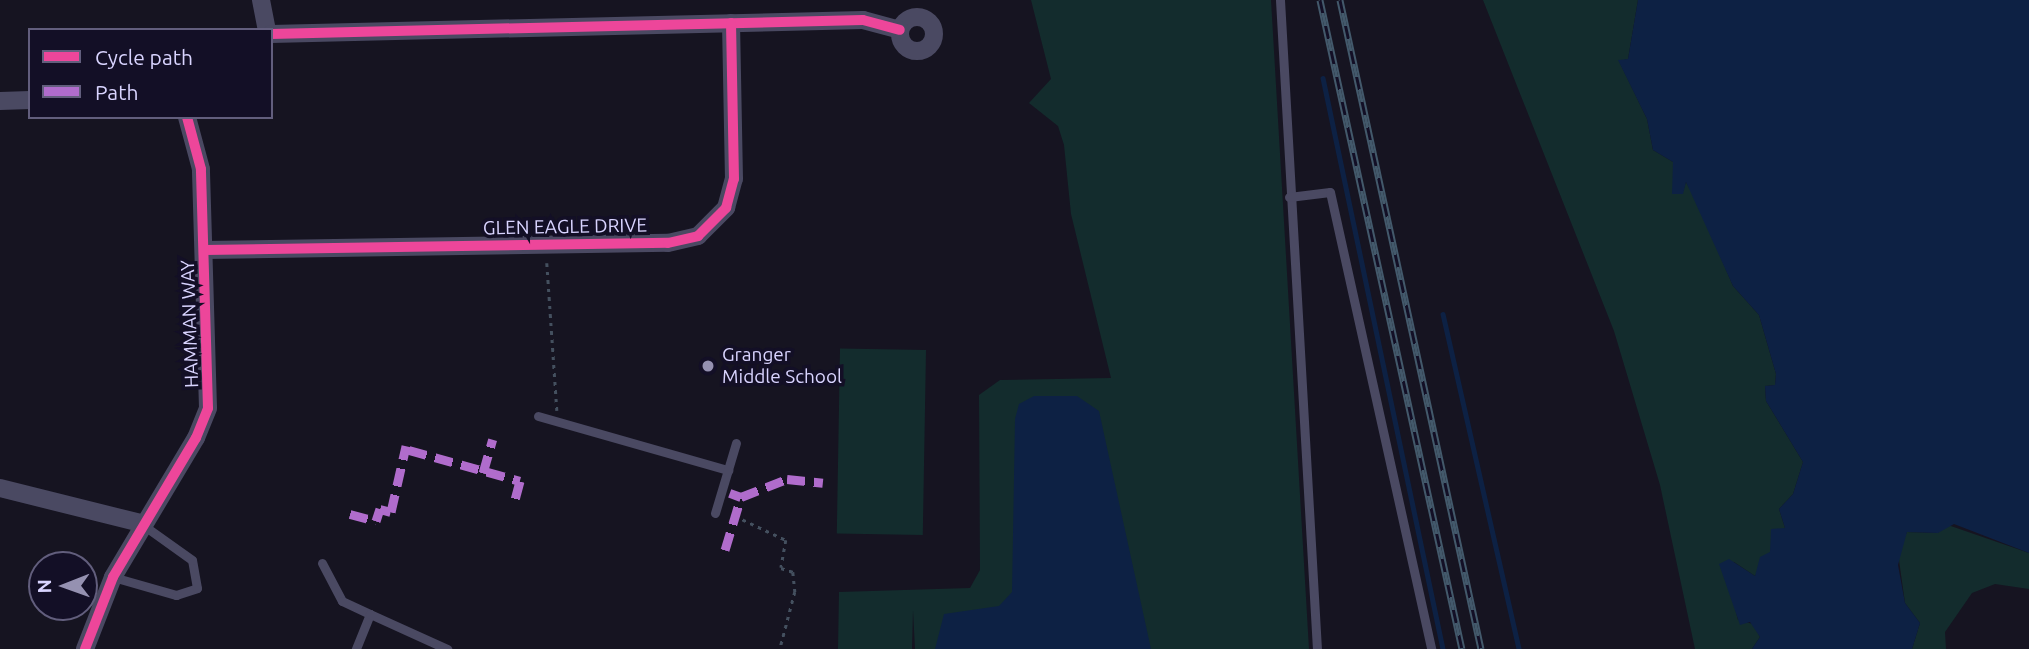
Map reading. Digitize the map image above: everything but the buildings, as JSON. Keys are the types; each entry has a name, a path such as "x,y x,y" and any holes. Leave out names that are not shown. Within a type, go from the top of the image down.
{"street":[{"path":"261,0 267,28"},
{"path":"273,34 863,20 900,30"},
{"name":"GLEN EAGLE DRIVE","path":"205,250 668,243 698,236 719,219 733,187 731,23"},
{"path":"0,101 28,100"},
{"name":"HAMMAN WAY","path":"85,649 113,577 141,523 196,438 208,408 201,169 188,119"},
{"path":"0,488 141,523"},
{"path":"91,628 98,649"}],"lane":[{"path":"1280,0 1289,197 1317,649"},
{"path":"1289,197 1330,192 1431,649"},
{"path":"538,416 727,470"},
{"path":"715,513 736,443"},
{"path":"113,577 176,596 197,588 192,560 141,523"},
{"path":"322,563 342,601 447,649"},
{"path":"356,649 370,614"}],"path":[{"path":"547,263 557,414"},
{"path":"735,516 786,540 781,568 793,572 794,592 780,649"}],"green space":[{"path":"1031,0 1271,0 1309,649 915,649 913,610 912,649 838,649 839,592 970,588 980,570 979,395 1000,380 1111,378 1071,214 1064,145 1058,126 1029,103 1051,79"},
{"path":"1483,0 1638,0 1628,59 1619,61 1647,119 1653,150 1673,162 1675,181 1683,191 1686,182 1733,286 1759,315 1776,374 1775,385 1765,386 1766,401 1803,462 1793,494 1779,509 1785,528 1755,576 1734,562 1725,569 1738,620 1753,624 1760,637 1752,649 1695,649 1660,485 1614,331"},
{"path":"840,348 926,350 923,535 837,533"},
{"path":"1945,524 2029,553 2029,589 1995,584 1972,593 1945,632 1946,649 1912,649 1920,623 1905,603 1898,553 1907,532 1938,533"}],"water":[{"path":"1638,0 2029,0 2029,553 1954,524 1938,533 1907,532 1898,565 1905,603 1920,623 1912,649 1752,649 1760,637 1750,622 1740,625 1719,564 1729,559 1755,576 1760,557 1770,552 1771,529 1785,528 1779,509 1793,494 1803,462 1766,401 1765,386 1775,385 1776,374 1759,315 1733,286 1686,182 1683,194 1672,194 1673,162 1653,150 1647,119 1618,60 1628,59"},
{"path":"1034,396 1077,396 1099,411 1151,649 935,649 944,614 999,606 1012,592 1015,419 1019,404"}],"waterway":[{"path":"1323,78 1443,649"},
{"path":"1443,314 1519,649"}],"railway":[{"path":"1320,0 1462,649"},
{"path":"1340,0 1481,649"}],"marked path":[{"path":"483,473 493,439"},
{"path":"350,514 376,521 380,509 391,512 406,446"},
{"path":"409,450 520,481 515,500"},
{"path":"741,497 787,479 823,483"},
{"path":"725,550 741,497 730,493"}],"cycle path":[{"path":"273,34 863,20 900,30"},
{"path":"205,250 668,243 698,236 726,208 734,179 731,23"},
{"path":"85,649 113,577 196,438 208,408 201,169 188,119"}],"place":[{"name":"Granger Middle School","path":"708,366"}]}
